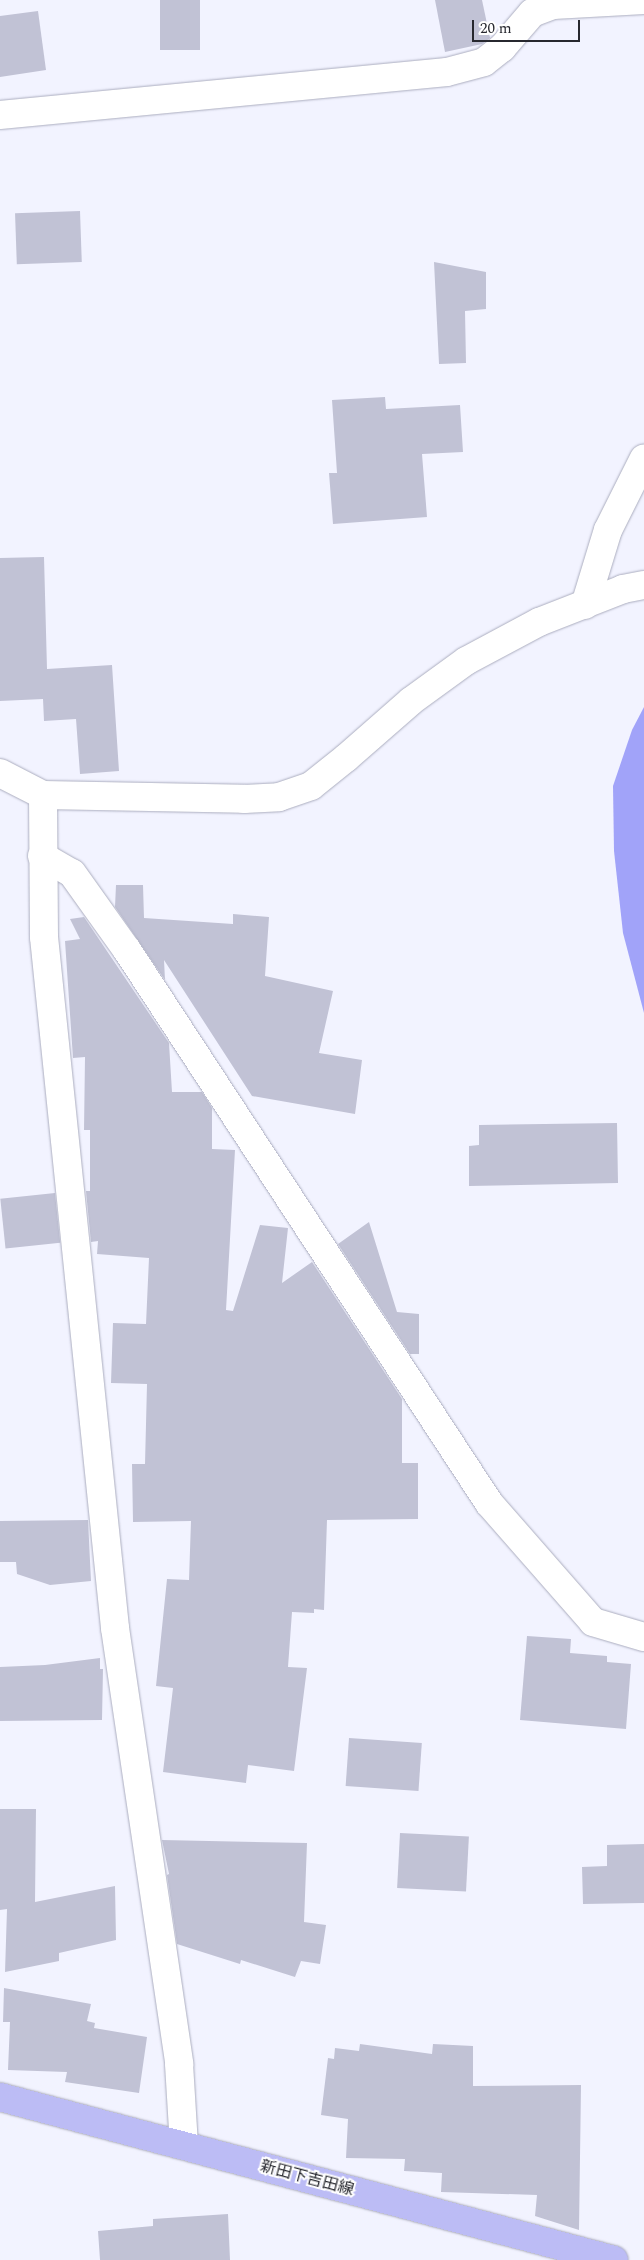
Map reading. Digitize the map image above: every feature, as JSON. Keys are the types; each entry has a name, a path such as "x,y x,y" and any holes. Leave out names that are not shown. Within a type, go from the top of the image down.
{"main road":[{"name":"新田下吉田線","path":"0,2097 614,2260"}],"street":[{"path":"0,115 447,72 484,62 502,48 532,13 553,5 644,0"},
{"path":"585,605 608,530 644,458"},
{"path":"0,773 44,795 244,799 279,797 311,786 346,758 410,701 466,661 539,622 623,589 644,585"},
{"path":"44,795 42,856 44,937 115,1628 179,2064 184,2145"},
{"path":"42,856 72,873 127,950 489,1503 593,1622 644,1637"}],"water":[{"path":"644,707 644,1013 623,933 614,851 613,786 632,730"}],"building":[{"path":"160,0 200,0 200,50 160,50"},
{"path":"435,0 482,0 490,38 482,44 445,52"},
{"path":"38,11 46,70 0,77 0,16"},
{"path":"80,211 82,262 17,264 15,213"},
{"path":"434,262 486,272 486,309 465,311 466,363 439,364"},
{"path":"385,397 386,409 460,405 463,452 422,454 427,517 333,524 329,473 337,473 332,400"},
{"path":"44,557 47,669 112,665 119,771 80,774 76,719 44,721 43,699 0,701 0,558"},
{"path":"116,885 143,885 144,918 233,924 233,914 269,917 265,976 333,991 319,1053 362,1060 355,1114 252,1096 164,960 165,980 115,907"},
{"path":"84,917 169,1043 172,1092 202,1092 212,1108 212,1149 235,1150 226,1310 233,1311 260,1225 288,1228 282,1283 312,1262 402,1399 402,1463 418,1463 418,1519 327,1520 324,1610 314,1609 314,1613 292,1612 288,1667 307,1668 294,1771 248,1765 246,1783 163,1772 173,1688 156,1686 167,1579 189,1580 191,1521 133,1522 132,1464 145,1464 147,1384 111,1383 113,1323 146,1324 149,1258 97,1254 98,1241 91,1242 86,1191 90,1191 90,1130 84,1130 85,1057 73,1058 65,941 80,939 70,919"},
{"path":"617,1123 618,1183 469,1186 469,1146 479,1145 479,1125"},
{"path":"55,1193 60,1243 6,1248 0,1199"},
{"path":"369,1222 397,1312 419,1314 419,1354 410,1354 338,1244"},
{"path":"88,1520 91,1581 50,1585 17,1574 16,1562 0,1562 0,1521"},
{"path":"527,1636 571,1639 570,1653 607,1656 607,1662 631,1664 626,1729 520,1720"},
{"path":"100,1658 100,1669 103,1669 102,1720 0,1721 0,1667 45,1665"},
{"path":"349,1738 422,1743 418,1791 346,1786"},
{"path":"0,1809 36,1809 35,1902 115,1886 116,1940 59,1953 59,1961 5,1972 7,1909 0,1910"},
{"path":"400,1833 469,1837 466,1892 397,1888"},
{"path":"162,1840 307,1843 304,1922 326,1925 320,1964 301,1961 295,1977 241,1960 240,1964 177,1944 167,1875 169,1874"},
{"path":"644,1844 644,1903 583,1904 582,1867 607,1866 607,1845"},
{"path":"4,1988 91,2004 87,2021 95,2023 94,2028 147,2037 139,2093 65,2082 67,2072 8,2070 10,2022 3,2022"},
{"path":"360,2044 432,2054 433,2044 473,2046 473,2086 581,2085 579,2230 535,2216 537,2195 441,2192 442,2173 404,2171 405,2159 346,2158 348,2119 321,2115 328,2058 334,2059 335,2048 359,2051"},
{"path":"228,2214 230,2260 100,2260 98,2231 153,2226 153,2219"}]}
